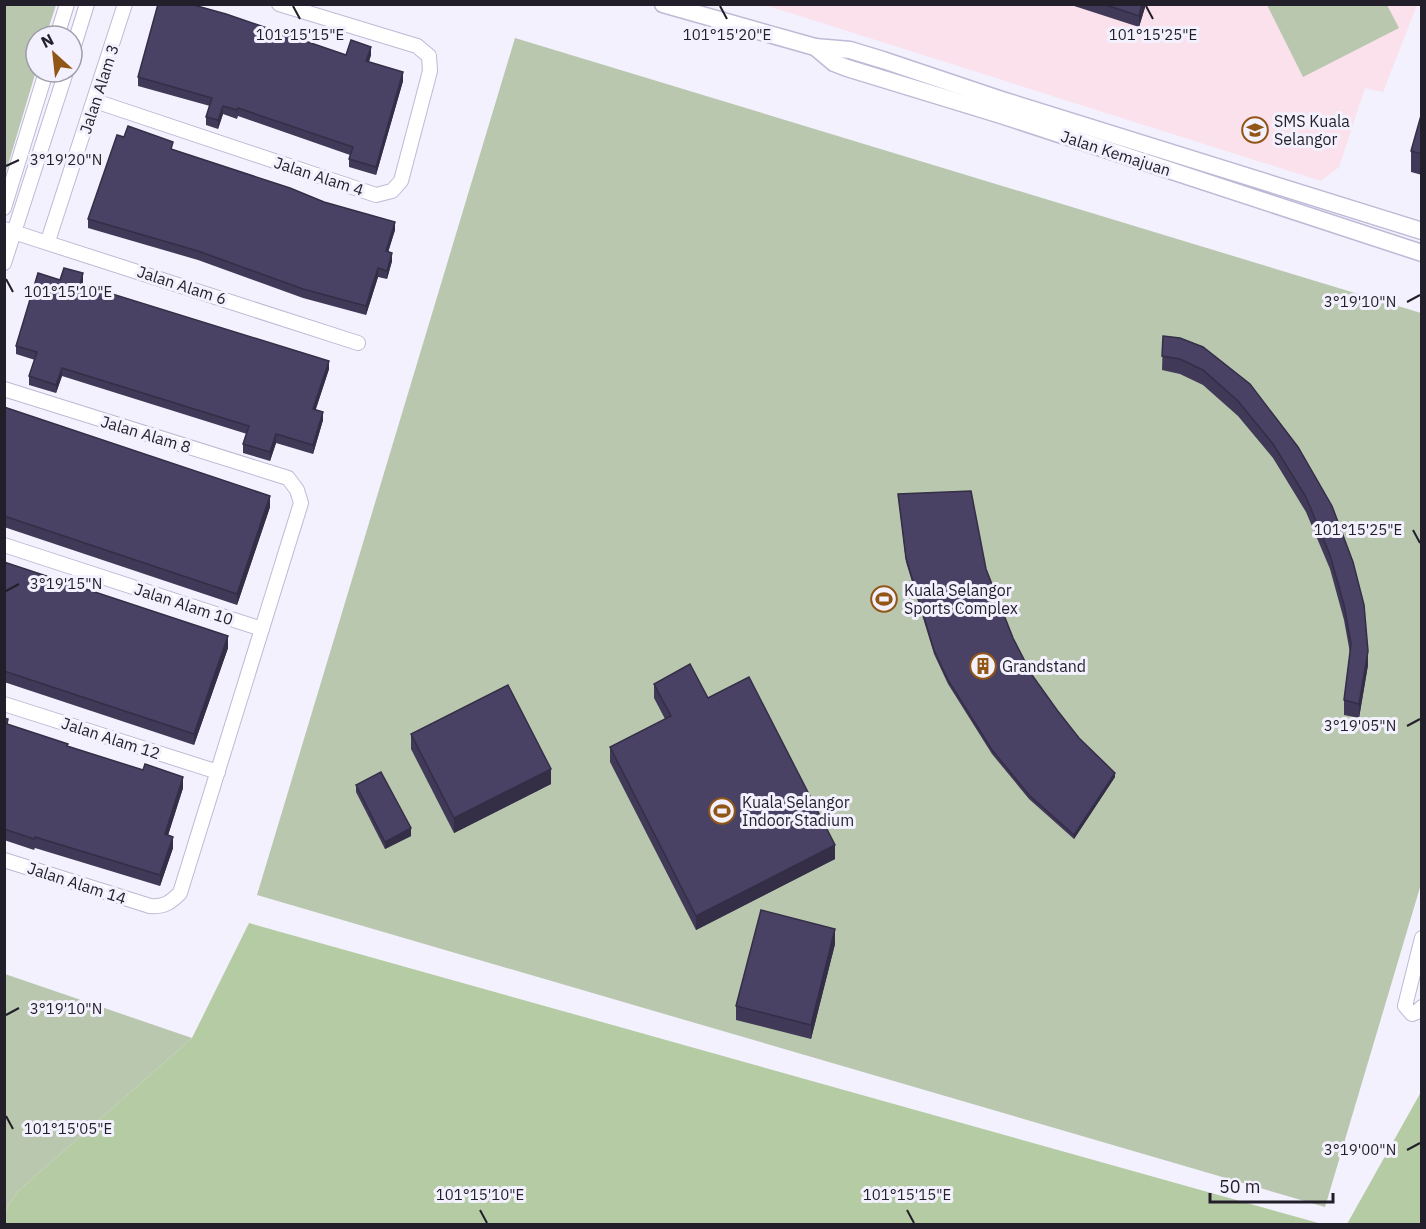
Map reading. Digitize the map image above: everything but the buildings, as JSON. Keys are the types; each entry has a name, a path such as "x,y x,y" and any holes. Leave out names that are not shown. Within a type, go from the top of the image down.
{"street":[{"path":"61,24 67,4"},
{"path":"81,24 87,4"},
{"name":"Jalan Alam 3","path":"48,241 125,4"},
{"name":"Jalan Alam 4","path":"95,101 376,195 392,191 401,181 430,71 429,56 417,46 279,4"},
{"name":"Jalan Kemajuan","path":"663,4 815,46 850,50 1002,100 1422,231"},
{"name":"Jalan Kemajuan","path":"815,46 834,63 847,68 1001,115 1422,253"},
{"path":"4,208 42,84"},
{"path":"4,263 10,230 62,84"},
{"name":"Jalan Alam 6","path":"10,230 358,343"},
{"name":"Jalan Alam 8","path":"4,389 288,478 297,490 301,503 262,629"},
{"name":"Jalan Alam 10","path":"4,545 262,629"},
{"path":"218,772 262,629"},
{"name":"Jalan Alam 12","path":"4,704 218,772"},
{"name":"Jalan Alam 14","path":"4,860 150,906 170,904 180,893 218,772"},
{"path":"1422,938 1405,1005 1412,1014 1422,1007"}],"shaded area":[{"name":"SMS Kuala Selangor","path":"765,5 1417,5 1383,92 1365,88 1339,167 1321,181"}],"green space":[{"path":"5,4 56,5 50,24 24,24 24,84 32,84 5,175"},
{"path":"1267,5 1387,5 1399,28 1303,77"},
{"name":"Kuala Selangor Sports Complex","path":"515,38 1421,313 1421,884 1325,1207 257,895"},
{"path":"249,923 1322,1224 5,1224 5,1211 17,1192 192,1038"},
{"path":"5,974 192,1038 17,1192 5,1211"},
{"path":"1421,1092 1421,1224 1347,1224"}],"place":[{"name":"SMS Kuala Selangor","path":"1255,130"},
{"name":"Kuala Selangor Sports Complex","path":"884,599"},
{"name":"Grandstand","path":"983,666"},
{"name":"Kuala Selangor Indoor Stadium","path":"722,811"}]}
